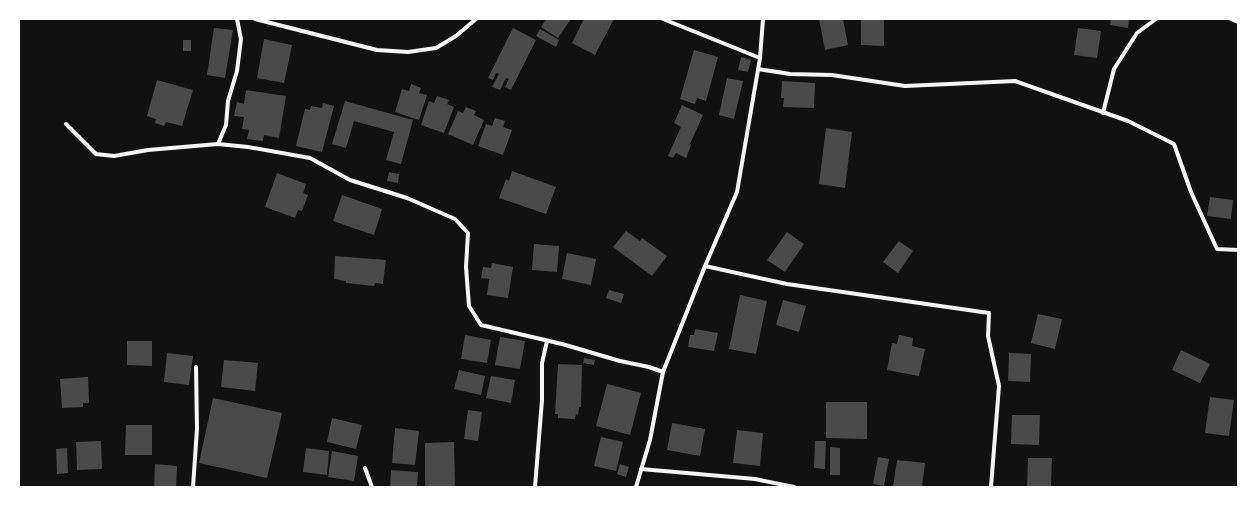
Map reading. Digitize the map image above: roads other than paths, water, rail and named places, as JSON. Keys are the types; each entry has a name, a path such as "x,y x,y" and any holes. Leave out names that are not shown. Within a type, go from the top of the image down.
{"street":[{"path":"218,144 226,125 228,101 238,64 241,38 236,19"},
{"path":"255,19 376,50 408,52 436,48 456,36 476,19"},
{"path":"663,19 760,58"},
{"path":"636,487 650,440 663,372 705,266 737,192 760,58 763,19"},
{"path":"1103,112 1114,69 1137,33 1156,19"},
{"path":"1231,19 1238,22"},
{"path":"758,69 790,74 832,75 905,86 1015,81 1128,121 1174,144 1191,192 1217,249 1238,250"},
{"path":"66,124 96,154 114,156 148,150 218,144 248,147 310,158 350,180 407,198 455,218 468,233 466,267 469,306 482,325 562,344 663,372"},
{"path":"705,266 787,284 989,313 988,336 999,386 991,487"},
{"path":"536,487 542,400 542,363 547,341"},
{"path":"193,487 197,429 196,367"},
{"path":"365,468 372,487"},
{"path":"641,469 755,479 774,485 794,487"}]}
